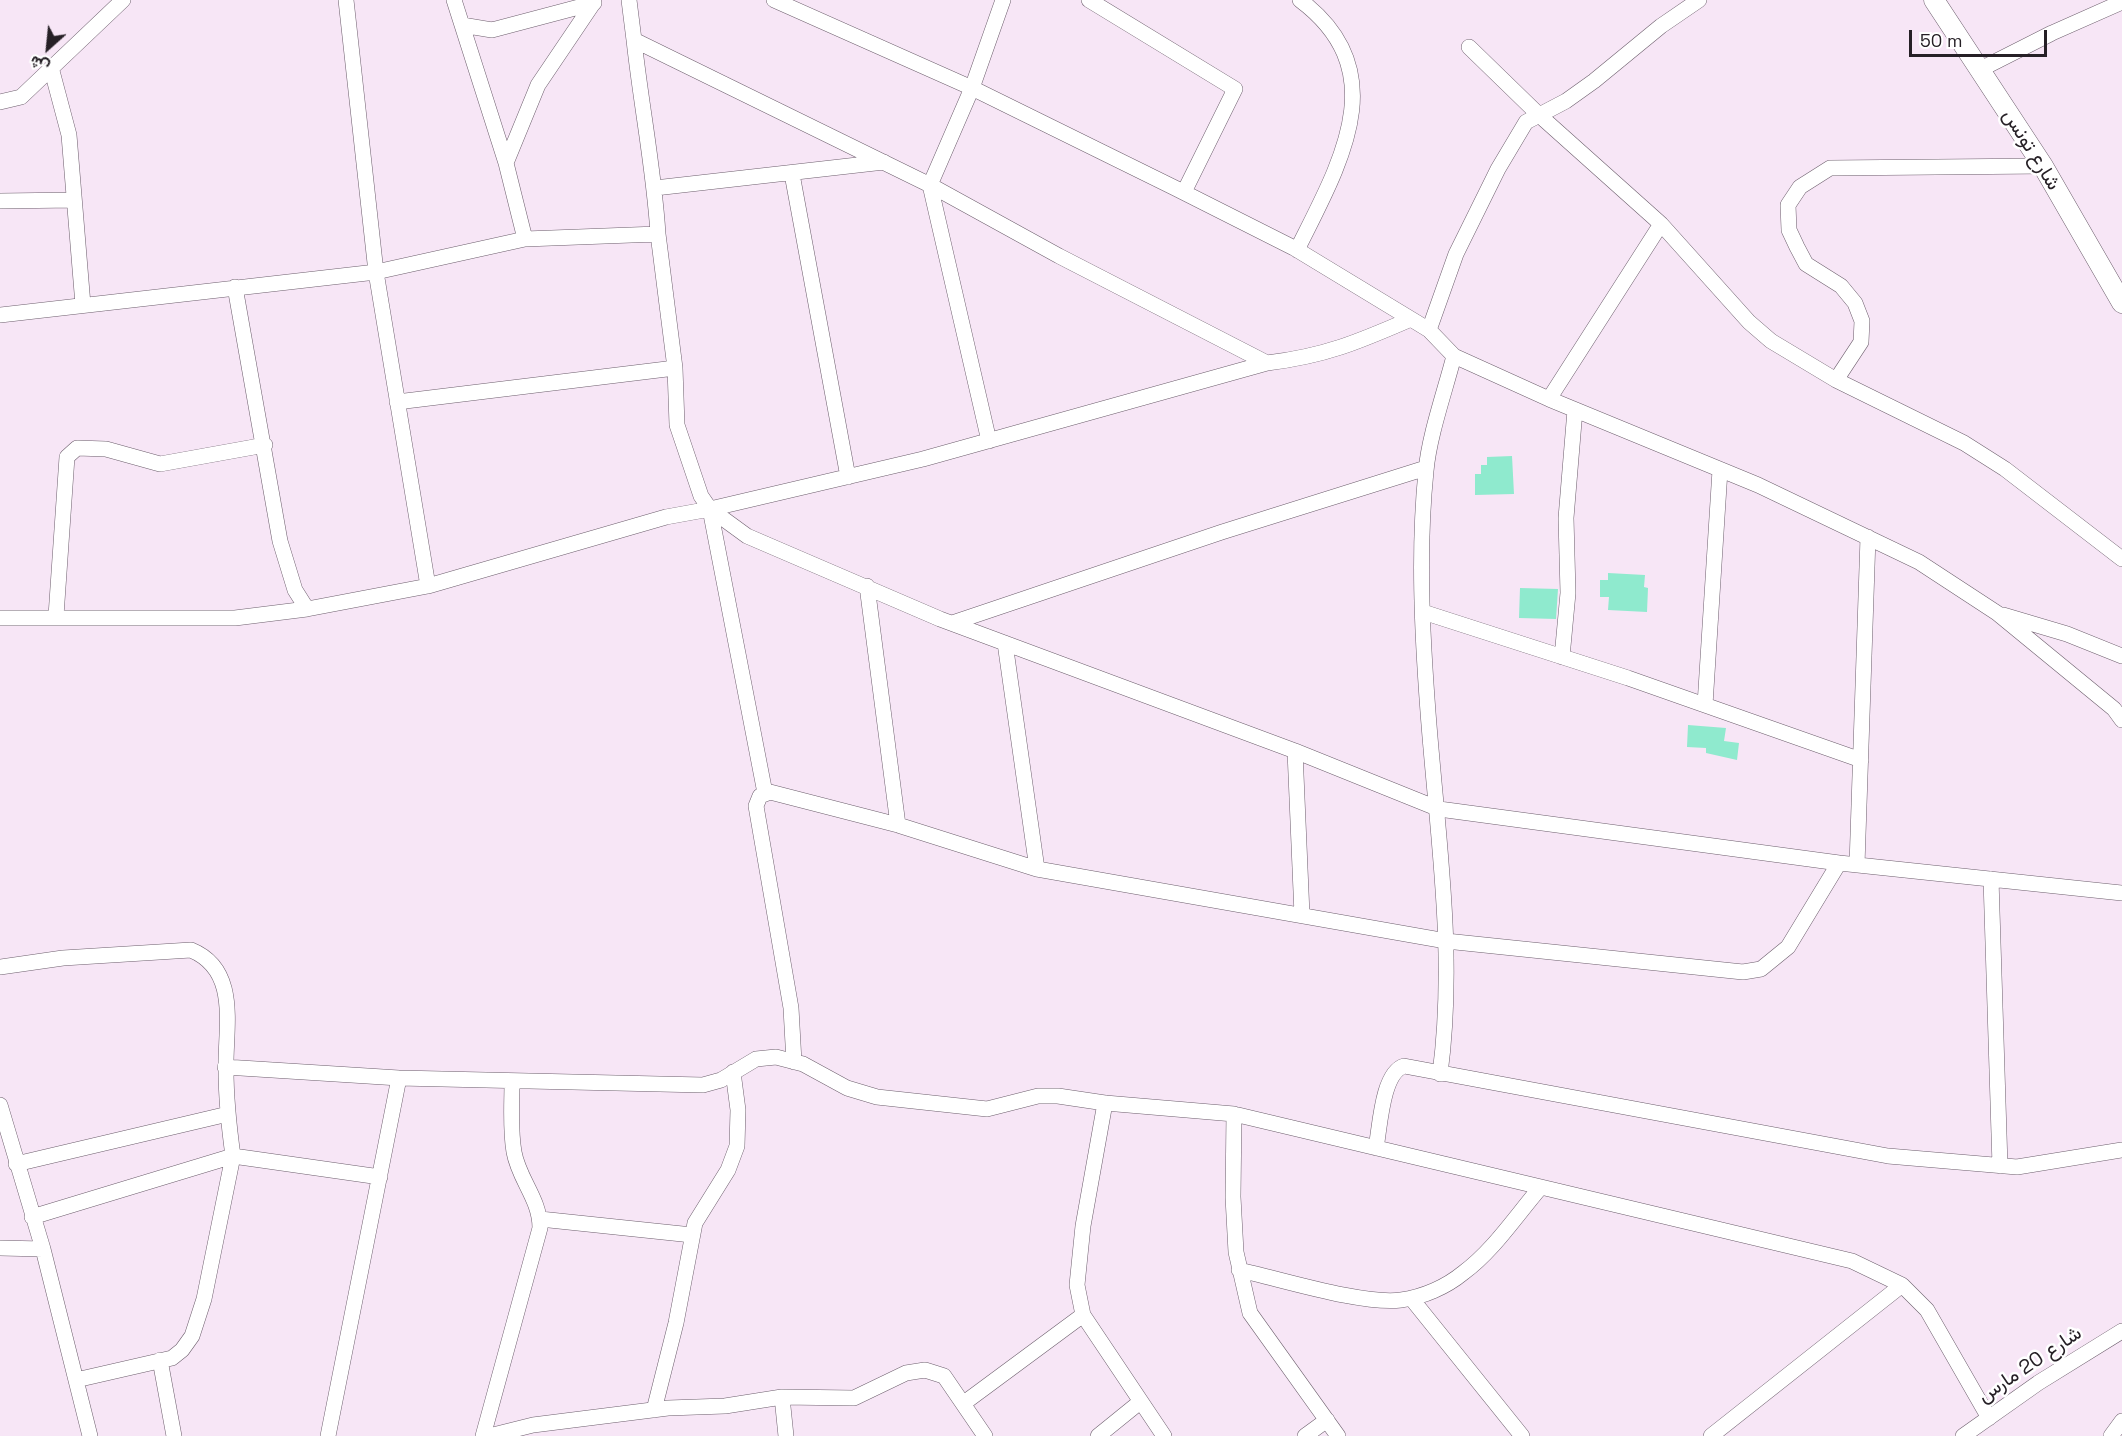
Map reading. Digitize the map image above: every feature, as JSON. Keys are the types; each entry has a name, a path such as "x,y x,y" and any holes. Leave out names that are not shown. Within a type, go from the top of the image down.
{"street":[{"path":"0,102 21,97 52,71 123,0"},
{"path":"346,0 376,272 429,586"},
{"path":"454,0 506,163 525,239"},
{"path":"629,0 643,117 655,188 658,234 675,368 677,426 701,496 710,509 747,536 952,624 1295,751 1439,809 1857,865 2122,893"},
{"path":"774,0 972,88 1297,250 1429,330 1454,356 1549,399 1720,470 1919,562 1997,613 2114,709 2122,720"},
{"path":"989,441 930,185 972,88 1003,0"},
{"path":"1089,0 1235,89 1184,192"},
{"path":"1297,250 1334,175 1345,144 1354,90 1350,66 1336,37 1300,0"},
{"path":"1429,330 1456,254 1498,169 1526,122 1566,101 1661,26 1699,0"},
{"name":"شارع تونس","path":"1934,0 2043,166 2122,303"},
{"path":"462,25 492,30 596,2"},
{"path":"506,163 538,85 596,2"},
{"path":"1979,70 2052,33 2122,2"},
{"path":"634,40 930,185 1059,256 1267,363"},
{"path":"1469,47 1538,114 1661,224 1749,322 1772,341 1836,380 1964,443 2005,469 2122,559"},
{"path":"52,71 69,135 83,305"},
{"path":"655,188 884,162"},
{"path":"1836,380 1861,342 1862,321 1856,303 1841,286 1806,264 1797,248 1789,230 1788,205 1800,188 1830,168 2043,166"},
{"path":"792,174 848,477"},
{"path":"0,201 74,200"},
{"path":"1549,399 1661,224"},
{"path":"0,315 376,272 525,239 658,234"},
{"path":"235,287 265,446 280,541 295,590 307,609"},
{"path":"0,618 56,616 235,618 307,609 429,586 666,517 848,477 989,441 1267,363 1310,358 1345,348 1411,319"},
{"path":"1440,1074 1447,1004 1446,941 1439,809 1428,713 1422,547 1426,468 1454,356"},
{"path":"397,402 675,368"},
{"path":"1562,657 1568,592 1566,518 1575,410"},
{"path":"56,616 67,457 77,448 106,449 160,464 265,446"},
{"path":"952,624 1222,532 1426,468"},
{"path":"1705,705 1720,470"},
{"path":"710,509 765,793"},
{"path":"1857,865 1868,537"},
{"path":"867,586 898,825"},
{"path":"1423,612 1705,705 1861,760"},
{"path":"1997,613 2067,634 2122,656"},
{"path":"1005,643 1037,869"},
{"path":"1295,751 1302,915"},
{"path":"794,1062 792,1008 756,806 760,796 765,793 898,825 1037,869 1446,941 1743,972 1761,969 1788,947 1839,862"},
{"path":"1991,879 2000,1166"},
{"path":"0,967 63,958 191,950 199,954 215,969 222,981 230,1014 225,1067 233,1156 204,1299 192,1336 182,1350 172,1358 76,1380"},
{"path":"225,1067 399,1078 703,1085 721,1080 756,1059 776,1057 794,1062 847,1088 877,1097 987,1109 1038,1096 1058,1096 1105,1103 1234,1114 1852,1261 1902,1285 1927,1310 1989,1418"},
{"path":"1376,1148 1392,1074 1404,1066 1888,1156 2017,1167 2122,1149"},
{"path":"654,1410 676,1323 695,1223 728,1170 736,1146 738,1110 733,1072"},
{"path":"328,1436 399,1078"},
{"path":"483,1436 540,1227 540,1212 521,1175 514,1152 512,1081"},
{"path":"1105,1103 1078,1262 1077,1285 1083,1315 1164,1436"},
{"path":"0,1105 43,1249 90,1436"},
{"path":"16,1164 228,1114"},
{"path":"1234,1114 1233,1197 1239,1270 1251,1313 1338,1436"},
{"path":"32,1216 233,1156 380,1177"},
{"path":"1239,1270 1359,1298 1400,1301 1430,1293 1464,1273 1496,1240 1540,1188"},
{"path":"540,1219 692,1235"},
{"path":"0,1248 43,1249"},
{"path":"1711,1436 1902,1285"},
{"path":"1411,1298 1522,1436"},
{"path":"964,1403 1083,1315"},
{"name":"شارع 20 مارس","path":"1963,1436 2038,1383 2122,1331"},
{"path":"160,1360 174,1436"},
{"path":"489,1436 533,1425 654,1410 750,1404 782,1397 854,1398 906,1373 925,1370 944,1376 985,1436"},
{"path":"782,1397 786,1436"},
{"path":"1098,1436 1140,1402"},
{"path":"1305,1436 1327,1420"},
{"path":"2112,1436 2122,1421"}],"building":[{"path":"1512,456 1514,494 1475,495 1475,474 1481,474 1481,465 1487,465 1487,457"},
{"path":"1608,573 1645,575 1644,587 1648,588 1647,612 1608,610 1609,597 1600,597 1600,580 1608,580"},
{"path":"1520,588 1558,589 1556,619 1519,618"},
{"path":"1688,725 1726,728 1724,741 1739,743 1737,760 1706,753 1706,748 1687,747"}]}
